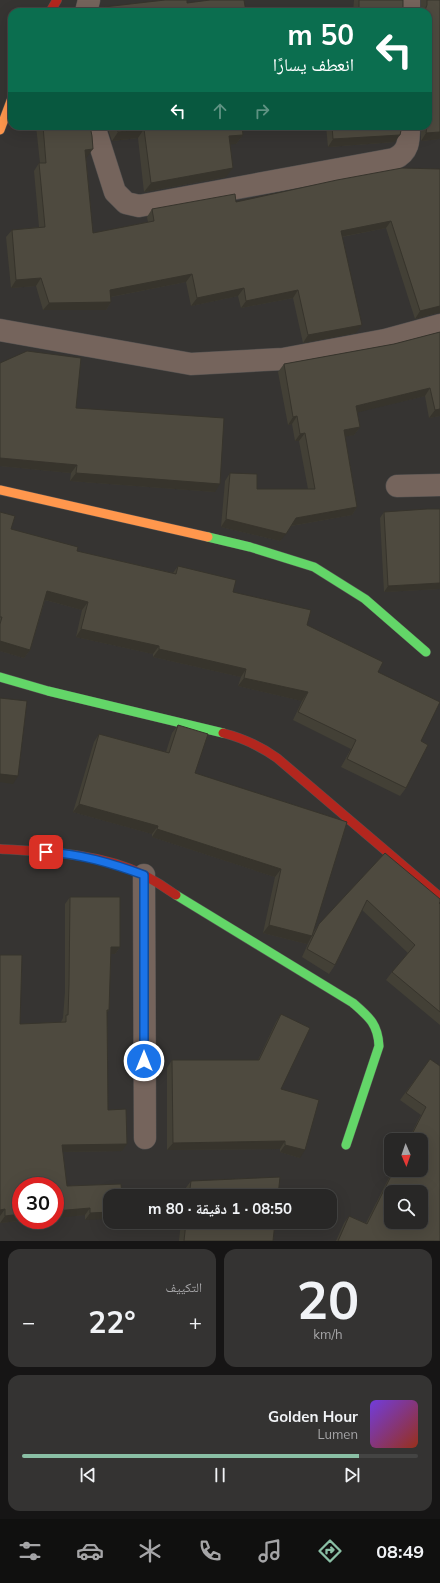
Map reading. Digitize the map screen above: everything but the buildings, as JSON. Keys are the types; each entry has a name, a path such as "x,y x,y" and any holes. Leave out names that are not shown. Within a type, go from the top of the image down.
{"main road":[{"path":"0,130 8,109"},
{"path":"0,490 250,547 314,567 365,599 426,652"},
{"path":"0,677 241,737 252,742 270,752 440,897"},
{"path":"0,849 60,853 110,862 144,875 353,1003 372,1021 377,1029 379,1046 346,1145"}],"street":[{"path":"95,130 114,192 126,203 139,206 394,159 401,156 405,151 408,145 409,130"},
{"path":"0,330 191,364 283,359 385,340 440,325"},
{"path":"397,486 440,485"},
{"path":"144,875 145,1138"}],"traffic: fast":[{"path":"208,537 250,547 314,567 365,599 426,652"},
{"path":"0,677 48,691 223,733"},
{"path":"176,895 353,1003 375,1026 379,1046 346,1145"}],"traffic: slow":[{"path":"0,130 8,109"},
{"path":"0,490 208,537"}],"traffic: jam":[{"path":"52,8 57,0"},
{"path":"223,733 251,743 277,758 440,897"},
{"path":"0,849 74,855 110,862 144,875 176,895"}],"route":[{"path":"46,852 110,862 144,875 144,1061"}]}
